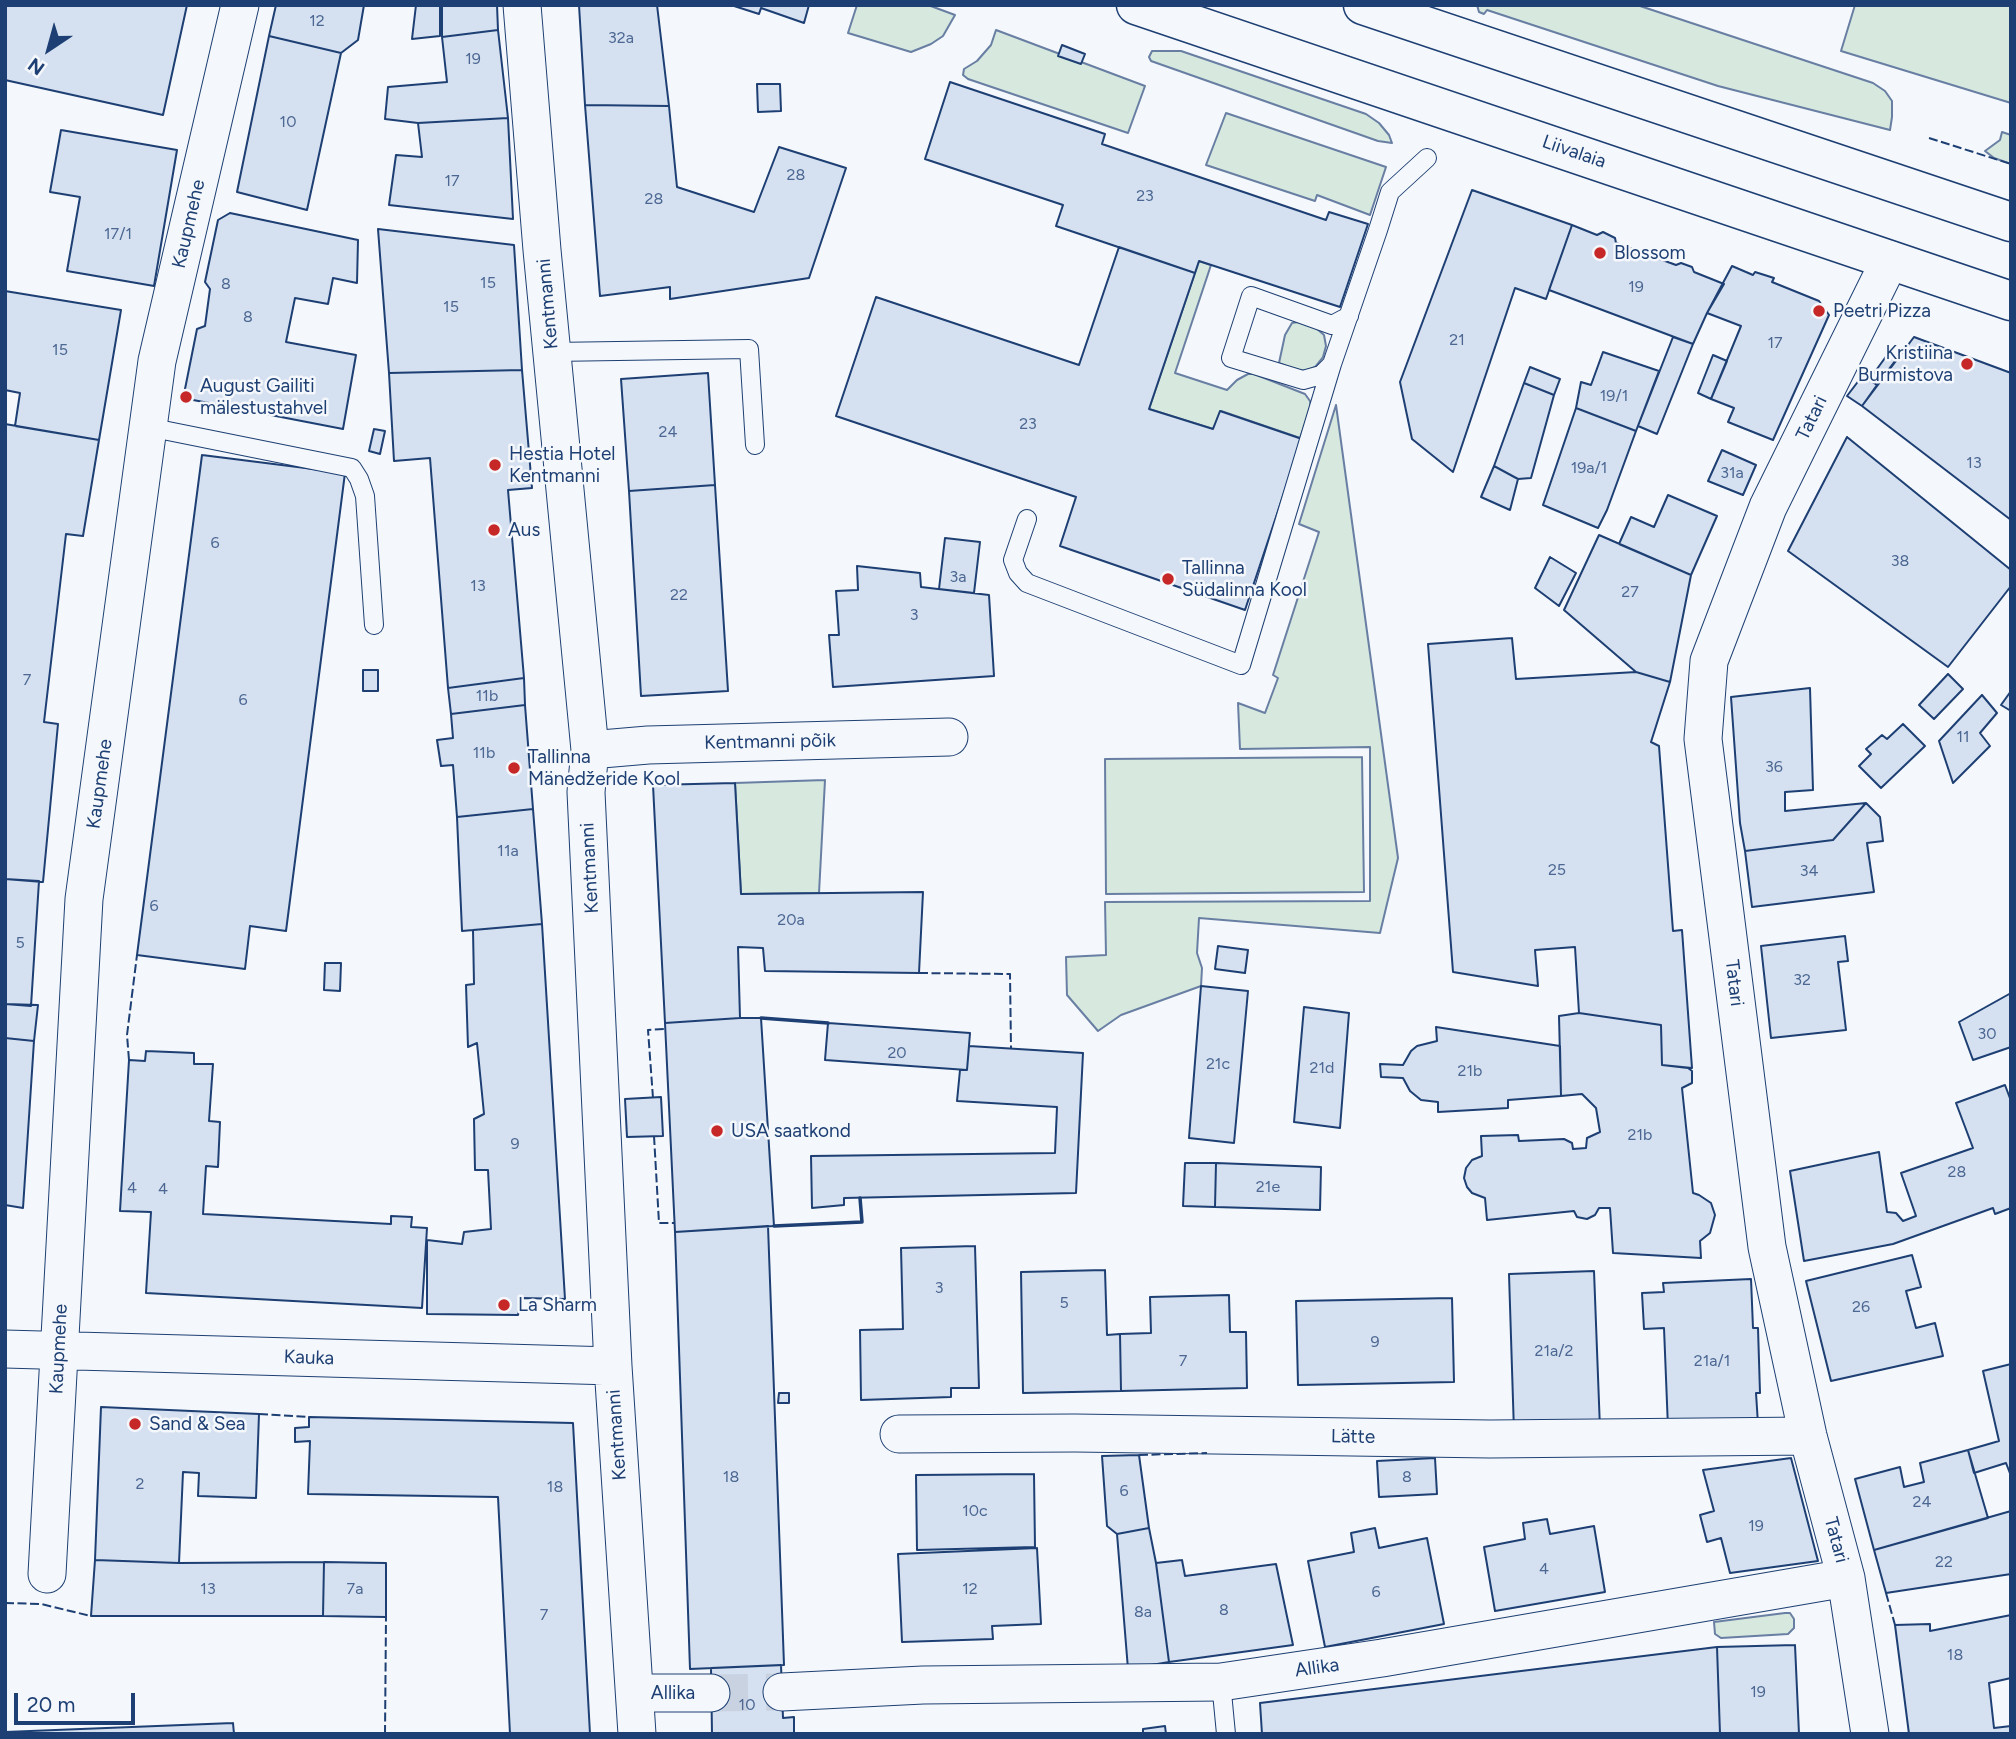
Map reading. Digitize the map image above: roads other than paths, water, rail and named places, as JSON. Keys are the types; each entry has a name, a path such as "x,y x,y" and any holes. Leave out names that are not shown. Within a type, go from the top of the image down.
{"main road":[{"name":"Liivalaia","path":"1136,5 2011,301"},
{"path":"1363,5 2011,222"}],"street":[{"name":"Kaupmehe","path":"47,1574 87,880 157,362 240,5"},
{"name":"Kentmanni","path":"522,5 590,750 586,792 612,1366 637,1734"},
{"name":"Tatari","path":"1870,1734 1846,1578 1808,1436 1767,1247 1703,739 1709,661 1768,507 1890,260"},
{"name":"Kentmanni põik","path":"590,750 648,745 949,737"},
{"name":"Kauka","path":"5,1349 612,1366"},
{"name":"Lätte","path":"899,1434 1075,1433 1490,1439 1808,1436"},
{"name":"Allika","path":"782,1692 923,1685 1221,1682 1382,1658 1846,1578"},
{"name":"Allika","path":"636,1693 711,1693"}],"lane":[{"path":"1027,519 1013,560 1018,573 1027,583 1241,666 1332,365 1390,192 1427,158"},
{"path":"1332,365 1321,375 1304,380 1231,358 1251,296 1332,325 1349,316"},
{"path":"552,352 749,349 755,445"},
{"path":"148,427 352,468 365,496 374,625"},
{"path":"1221,1682 1226,1734"}],"tunnel":[{"path":"711,1693 782,1692"}],"place":[{"name":"Blossom","path":"1600,253"},
{"name":"Peetri Pizza","path":"1819,311"},
{"name":"Kristiina Burmistova","path":"1967,364"},
{"name":"August Gailiti mälestustahvel","path":"186,397"},
{"name":"Hestia Hotel Kentmanni","path":"495,465"},
{"name":"Aus","path":"494,530"},
{"name":"Tallinna Südalinna Kool","path":"1168,579"},
{"name":"Tallinna Mänedžeride Kool","path":"514,768"},
{"name":"USA saatkond","path":"717,1131"},
{"name":"La Sharm","path":"504,1305"},
{"name":"Sand & Sea","path":"135,1424"}]}
